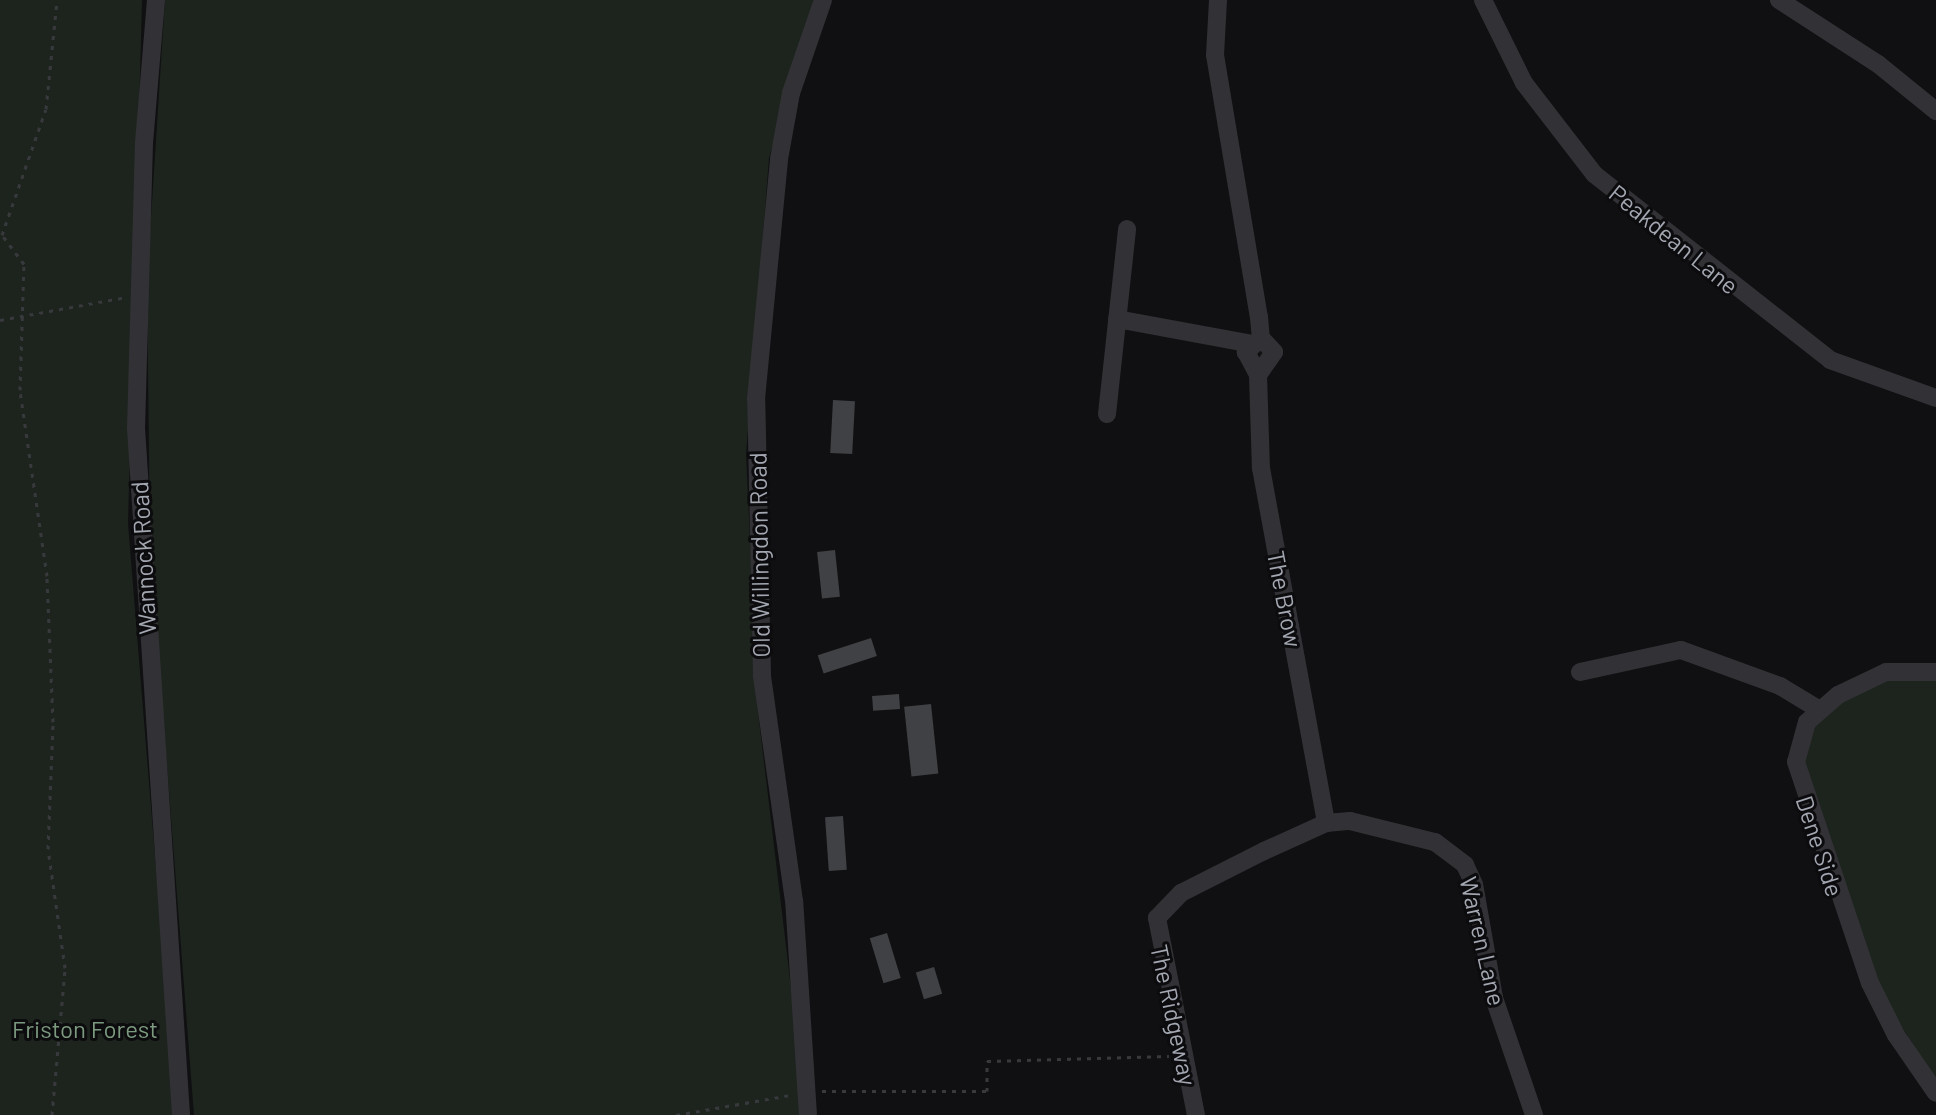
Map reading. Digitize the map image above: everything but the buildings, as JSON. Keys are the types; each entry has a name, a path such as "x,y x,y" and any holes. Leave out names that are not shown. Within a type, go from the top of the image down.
{"street":[{"name":"Wannock Road","path":"156,0 137,294 142,588 181,1115"},
{"name":"Old Willingdon Road","path":"808,1115 794,901 762,675 756,425 779,159 791,93 823,0"},
{"name":"The Brow","path":"1218,0 1215,55 1257,341 1246,352 1258,375 1261,468 1326,823"},
{"name":"Peakdean Lane","path":"1483,0 1524,83 1594,174 1830,360 1936,398"},
{"path":"1779,0 1878,64 1936,111"},
{"path":"1107,414 1127,229"},
{"path":"1117,319 1257,341"},
{"path":"1580,672 1681,650 1780,686 1818,709 1886,672 1936,672"},
{"name":"Dene Side","path":"1818,709 1798,742 1801,791 1870,983 1936,1093"},
{"name":"The Ridgeway","path":"1196,1115 1157,918 1181,893 1326,823"},
{"name":"Warren Lane","path":"1326,823 1377,824 1412,834 1453,851 1465,865 1474,884 1494,998 1534,1115"}],"path":[{"path":"52,1115 65,968 48,849 53,722 47,576 20,390 24,264 2,235 46,109 57,0"},
{"path":"0,320 137,294"},
{"path":"676,1115 808,1092 987,1091 987,1061 1182,1056"}],"green space":[{"name":"Friston Forest","path":"0,0 142,0 128,524 176,1115 0,1115"},
{"path":"165,0 814,0 769,158 746,454 758,712 802,1080 799,1115 194,1115 150,545 147,280"},
{"path":"1936,679 1936,1082 1883,996 1802,754 1809,728 1826,708 1875,680"}]}
